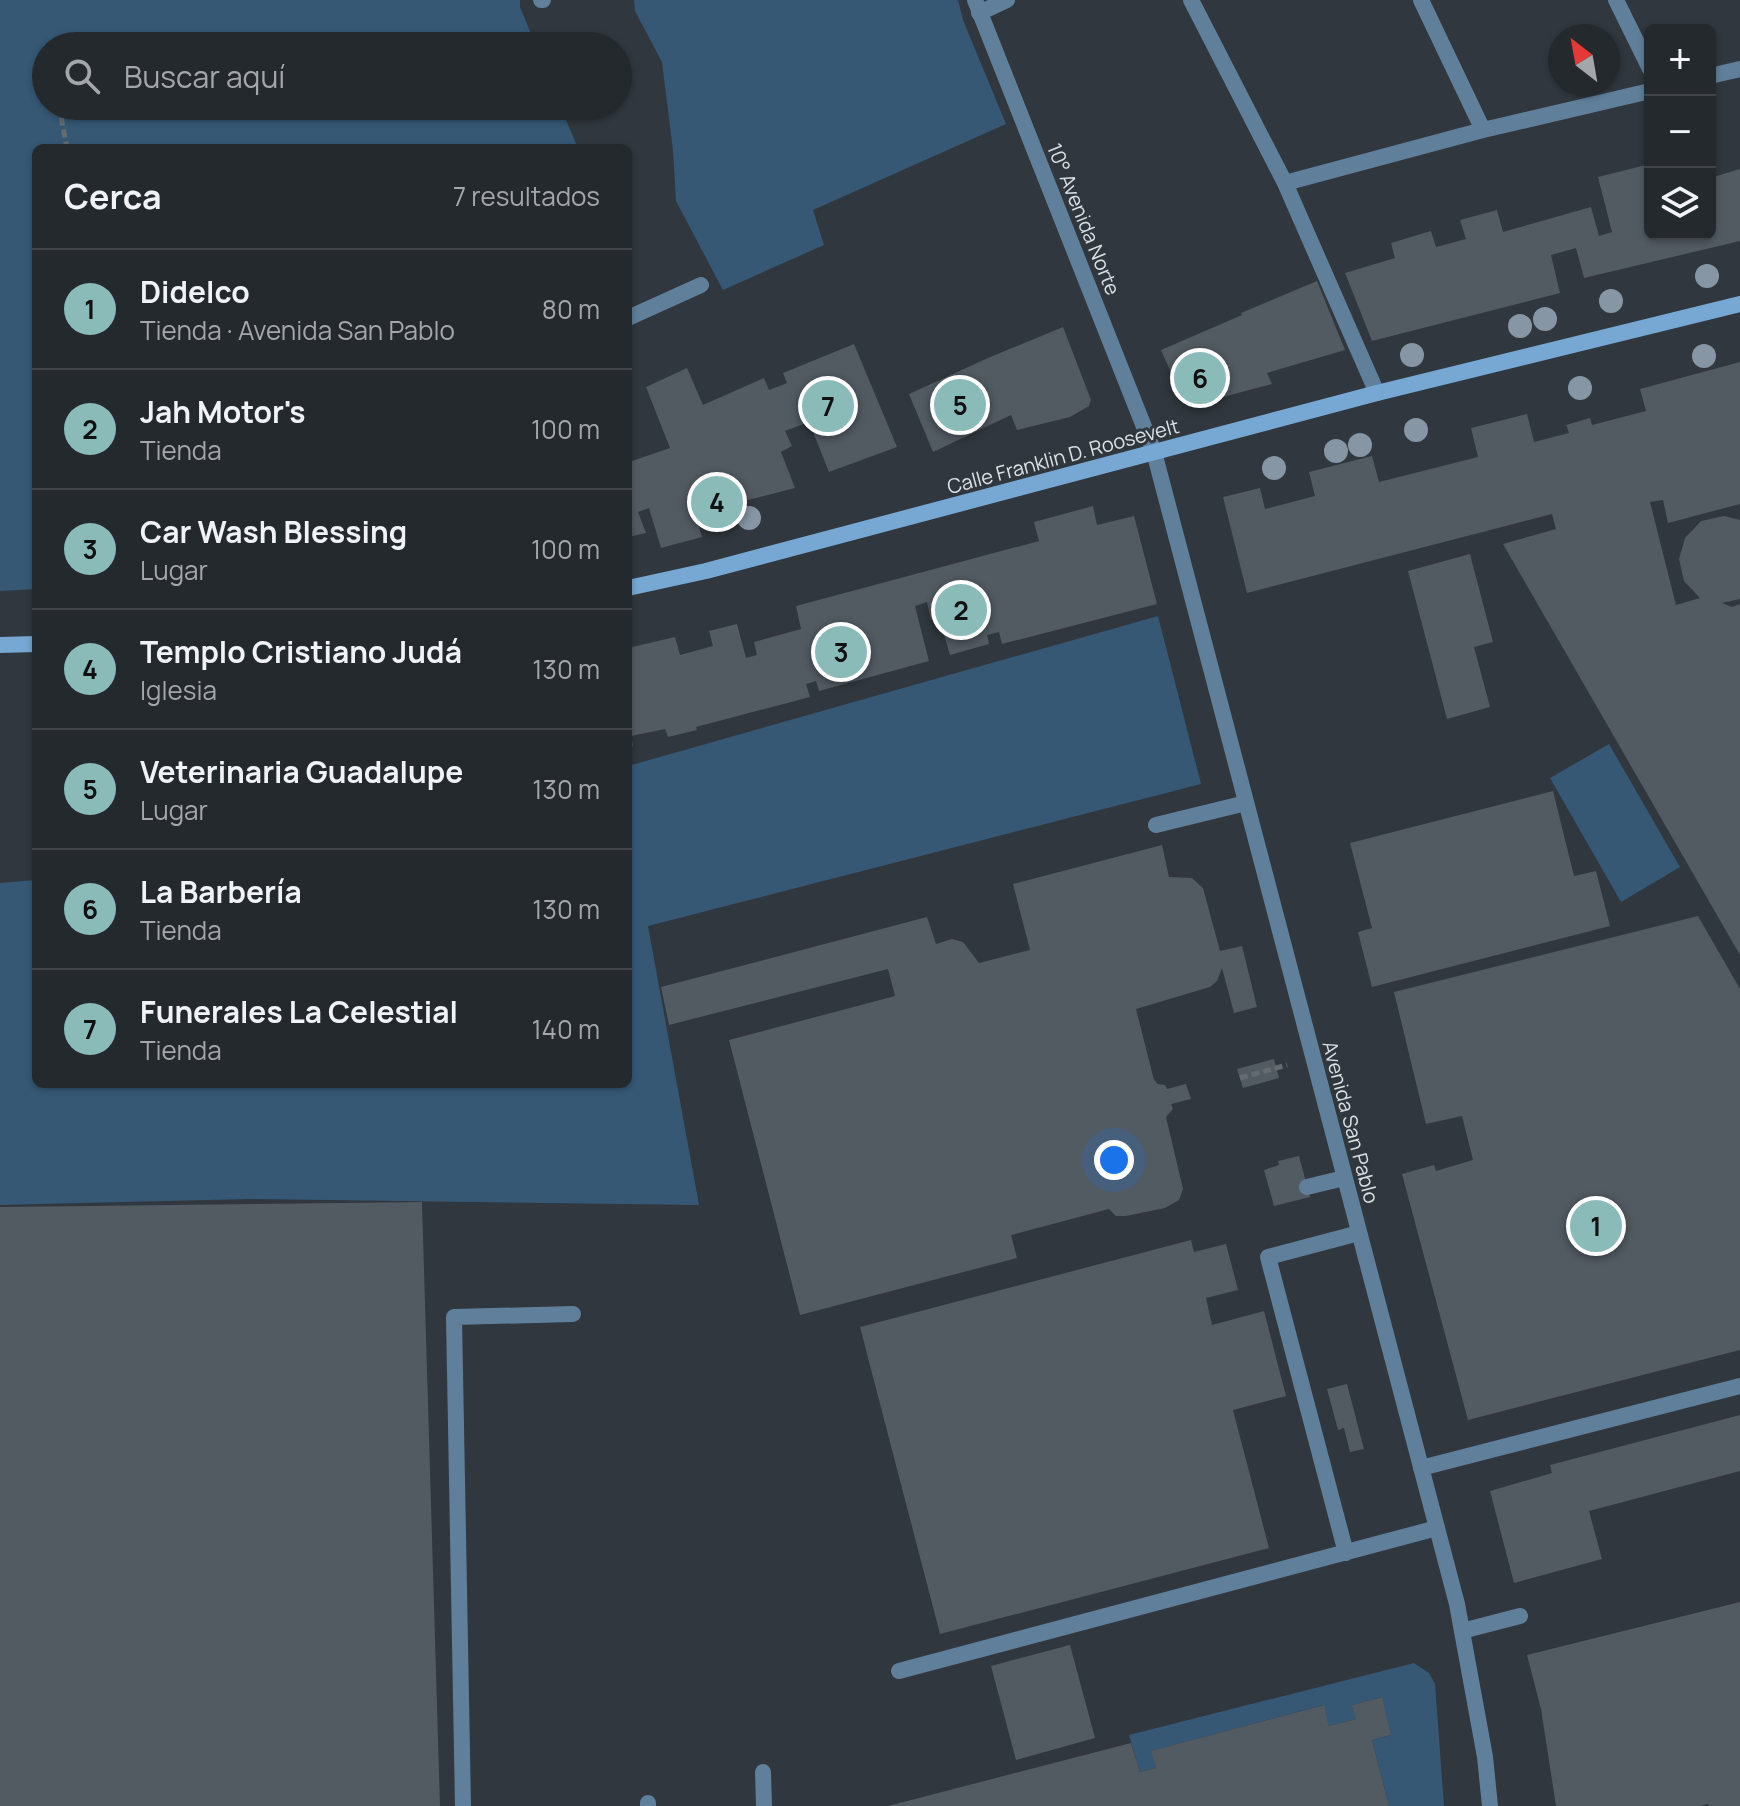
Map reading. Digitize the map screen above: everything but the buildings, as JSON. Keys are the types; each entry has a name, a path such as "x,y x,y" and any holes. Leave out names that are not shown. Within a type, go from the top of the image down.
{"main road":[{"name":"Calle Franklin D. Roosevelt","path":"632,587 706,571 1377,393 1740,304"},
{"path":"0,645 32,644"}],"street":[{"path":"977,7 1007,0"},
{"path":"1191,0 1285,183 1377,393"},
{"path":"1421,0 1483,130"},
{"path":"1616,0 1644,57"},
{"name":"10° Avenida Norte","path":"977,7 1154,452"},
{"path":"1716,75 1740,69"},
{"path":"1285,183 1483,130 1644,92"},
{"path":"632,316 701,285"},
{"name":"Avenida San Pablo","path":"1154,452 1437,1528 1462,1631 1485,1757 1490,1806"},
{"path":"1156,825 1246,803"},
{"path":"1307,1187 1344,1178"},
{"path":"1346,1553 1268,1257 1359,1233"},
{"path":"463,1806 454,1317 573,1314"},
{"path":"1421,1468 1740,1386"},
{"path":"899,1671 1437,1528"},
{"path":"1462,1631 1520,1616"},
{"path":"763,1772 764,1806"}],"path":[{"path":"62,120 66,144"},
{"path":"1240,1078 1287,1065"}],"shaded area":[{"path":"0,0 520,0 530,32 32,32 32,120 566,120 576,144 32,144 32,589 0,591"},
{"path":"634,0 958,0 963,20 1006,124 813,210 824,245 723,290 676,201 662,62 635,11"},
{"path":"1158,616 1201,784 648,926 699,1205 248,1199 0,1205 0,883 32,880 32,1088 632,1088 632,765"},
{"path":"1609,744 1680,867 1621,902 1550,778"},
{"path":"1414,1663 1429,1673 1435,1684 1444,1806 1389,1806 1372,1740 1391,1735 1381,1697 1353,1705 1356,1719 1329,1726 1323,1705 1152,1751 1156,1768 1140,1772 1129,1735"}],"place":[{"name":"La Barbería","path":"1200,378"},
{"name":"Veterinaria Guadalupe","path":"960,405"},
{"name":"Funerales La Celestial","path":"828,406"},
{"name":"Templo Cristiano Judá","path":"717,502"},
{"name":"Jah Motor's","path":"961,610"},
{"name":"Car Wash Blessing","path":"841,652"},
{"name":"Didelco","path":"1596,1226"}]}
